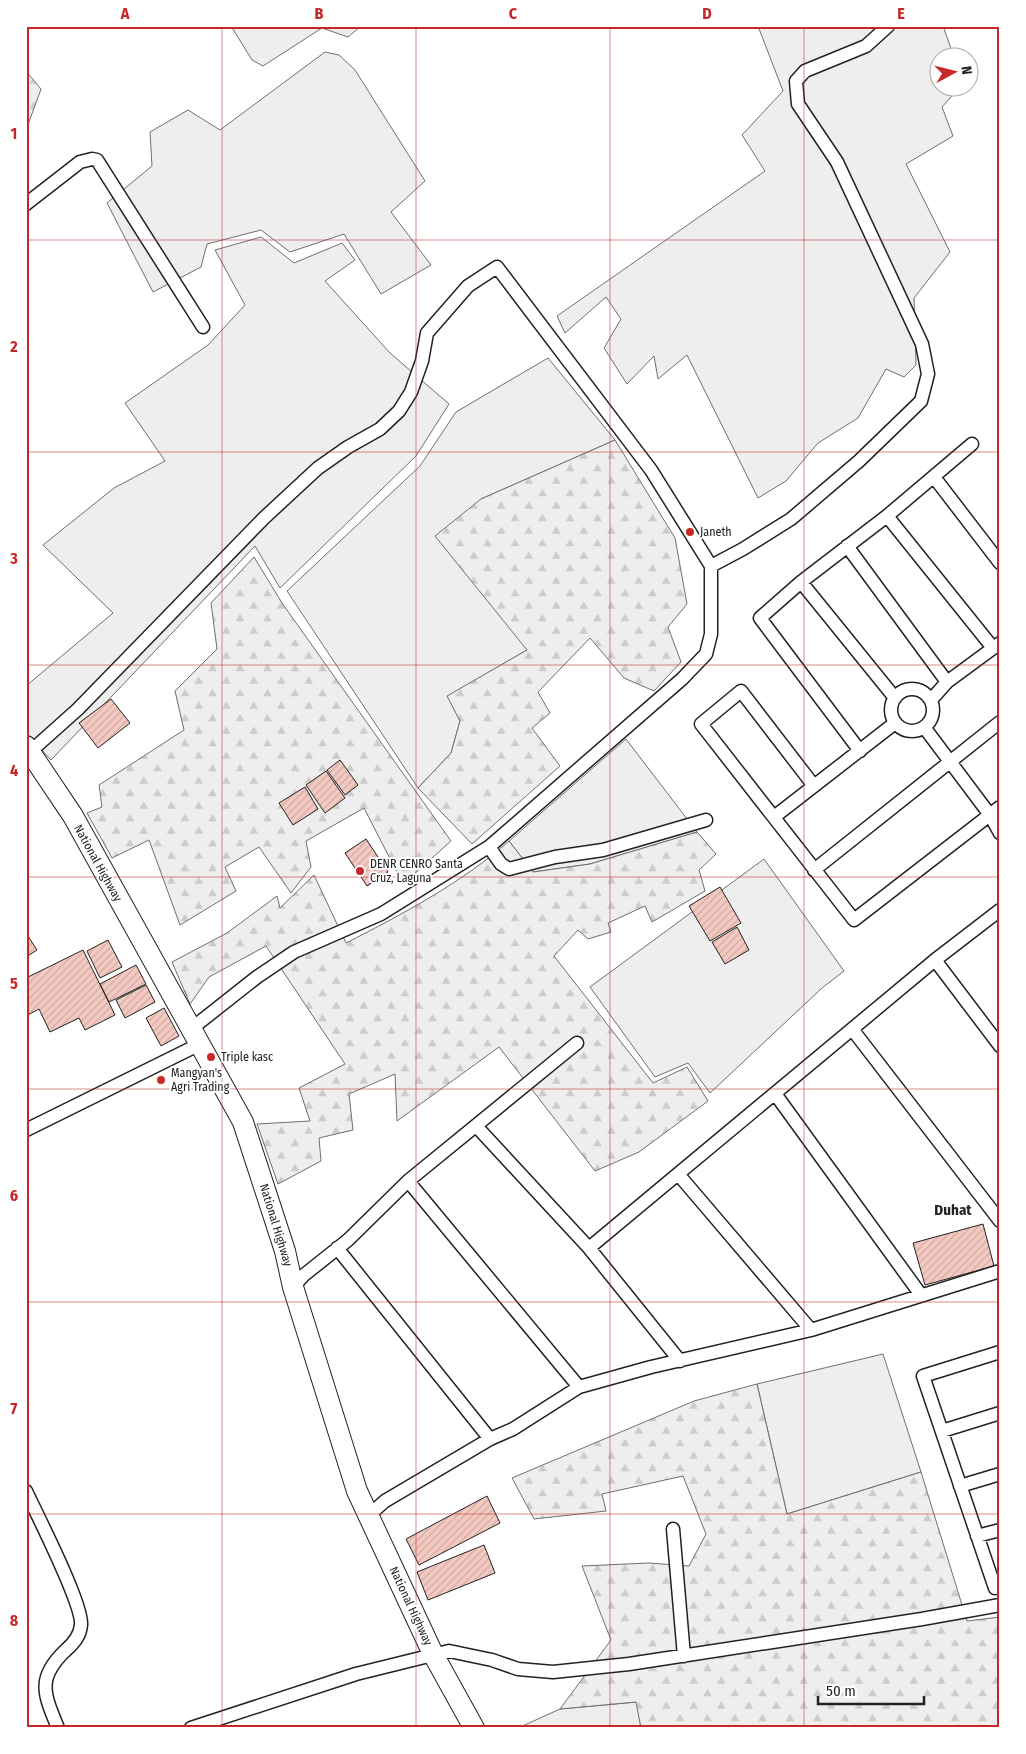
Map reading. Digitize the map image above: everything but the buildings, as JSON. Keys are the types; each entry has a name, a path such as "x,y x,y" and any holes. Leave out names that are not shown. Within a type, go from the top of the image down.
{"main road":[{"name":"National Highway","path":"29,748 73,816 243,1122 285,1250 293,1287 357,1491 433,1654 474,1728"}],"street":[{"path":"711,566 744,549 791,519 859,461 921,401 928,374 922,344 837,162 798,104 796,81 805,71 866,46 888,26"},
{"path":"26,204 80,162 92,158 97,160 203,327"},
{"path":"26,1130 196,1037 257,977 294,952 381,914 488,848 682,679 706,654 711,634 711,566 651,470 497,267 468,286 427,333 422,361 411,392 399,411 380,429 348,447 318,468 264,518 78,709 29,748"},
{"path":"860,751 760,618 801,582 887,516 972,444"},
{"path":"934,477 1000,563"},
{"path":"887,516 996,646 948,682 931,700"},
{"path":"847,546 948,682"},
{"path":"801,582 895,698"},
{"path":"915,689 926,693 931,700 933,715 924,727 910,731 895,723 891,710 895,698 904,690 915,689"},
{"path":"814,786 742,690 701,724 854,920 995,811"},
{"path":"814,870 1000,722"},
{"path":"774,817 895,723"},
{"path":"924,727 950,762 995,811 1000,833"},
{"path":"488,848 509,869 555,857 603,850 706,820"},
{"path":"589,1248 776,1095 935,960 1000,910"},
{"path":"935,960 1000,1046"},
{"path":"852,1030 1000,1221"},
{"path":"293,1287 408,1181 477,1127 577,1043"},
{"path":"776,1095 921,1295"},
{"path":"477,1127 589,1248 680,1362"},
{"path":"678,1174 812,1330"},
{"path":"408,1181 579,1388"},
{"path":"337,1248 490,1439"},
{"path":"368,1516 385,1501 490,1439 513,1429 579,1388 812,1330 1000,1271"},
{"path":"995,1588 923,1376 1000,1352"},
{"path":"942,1431 1000,1413"},
{"path":"960,1486 1000,1474"},
{"path":"26,1491 76,1601 81,1624 76,1641 52,1663 45,1680 46,1700 58,1728"},
{"path":"673,1529 684,1656"},
{"path":"977,1536 1000,1530"},
{"path":"191,1728 356,1674 433,1654 450,1652 492,1660 518,1668 553,1672 684,1656 1000,1605"}],"green space":[{"path":"231,26 361,26 348,37 322,28 263,66 252,60"},
{"path":"758,26 943,26 951,48 928,48 928,98 950,98 942,107 953,136 906,164 950,252 914,298 916,365 904,377 886,369 858,418 818,443 786,481 758,498 687,355 658,379 654,356 627,384 604,348 621,319 606,297 565,333 557,316 765,171 742,135 783,91"},
{"path":"325,52 339,55 355,70 425,181 391,212 431,265 381,294 344,234 290,252 261,230 207,244 201,267 153,292 107,203 152,166 150,132 188,110 220,130"},
{"path":"26,71 41,89 26,130"},
{"path":"261,237 294,263 342,243 355,260 325,281 390,353 449,404 416,456 280,588 255,546 51,760 26,733 26,686 113,613 43,545 114,488 165,461 125,403 208,345 245,305 215,250"},
{"path":"548,358 615,440 481,499 527,650 448,696 460,721 451,753 418,788 287,591 420,466 456,412"},
{"path":"615,440 675,538 687,604 668,627 681,662 654,691 624,678 590,638 538,692 550,713 532,728 560,766 472,844 418,788 451,753 460,721 447,696 527,650 435,536 481,499"},
{"path":"254,557 282,603 451,841 403,884 364,808 306,841 311,867 291,893 259,847 225,867 236,891 180,925 149,840 112,858 87,813 102,807 99,785 184,730 175,691 217,649 211,603"},
{"path":"626,739 697,832 590,864 533,872 509,841"},
{"path":"697,832 716,854 699,870 705,891 652,922 645,906 608,923 611,932 588,939 578,930 554,956 653,1083 687,1067 708,1101 639,1152 595,1171 499,1047 397,1121 395,1074 349,1094 353,1130 319,1138 321,1161 278,1184 257,1124 310,1121 299,1088 345,1064 266,946 209,977 190,1004 172,962 227,933 277,896 280,908 314,875 346,943 452,884 509,841 533,872 590,864"},
{"path":"764,859 844,971 822,988 710,1093 688,1063 655,1077 590,987"},
{"path":"883,1354 921,1472 787,1514 757,1384"},
{"path":"757,1384 787,1514 921,1472 967,1621 1000,1617 1000,1728 641,1728 636,1702 560,1709 611,1640 582,1566 649,1563 689,1566 706,1534 683,1476 602,1494 606,1511 534,1519 512,1478 694,1401"},
{"path":"637,1702 641,1728 518,1728 560,1709"}],"place":[{"name":"Janeth","path":"690,532"},
{"name":"DENR CENRO Santa Cruz, Laguna","path":"360,871"},
{"name":"Triple kasc","path":"211,1057"},
{"name":"Mangyan's Agri Trading","path":"161,1080"}],"district":[{"name":"Duhat","path":"953,1210"}]}
